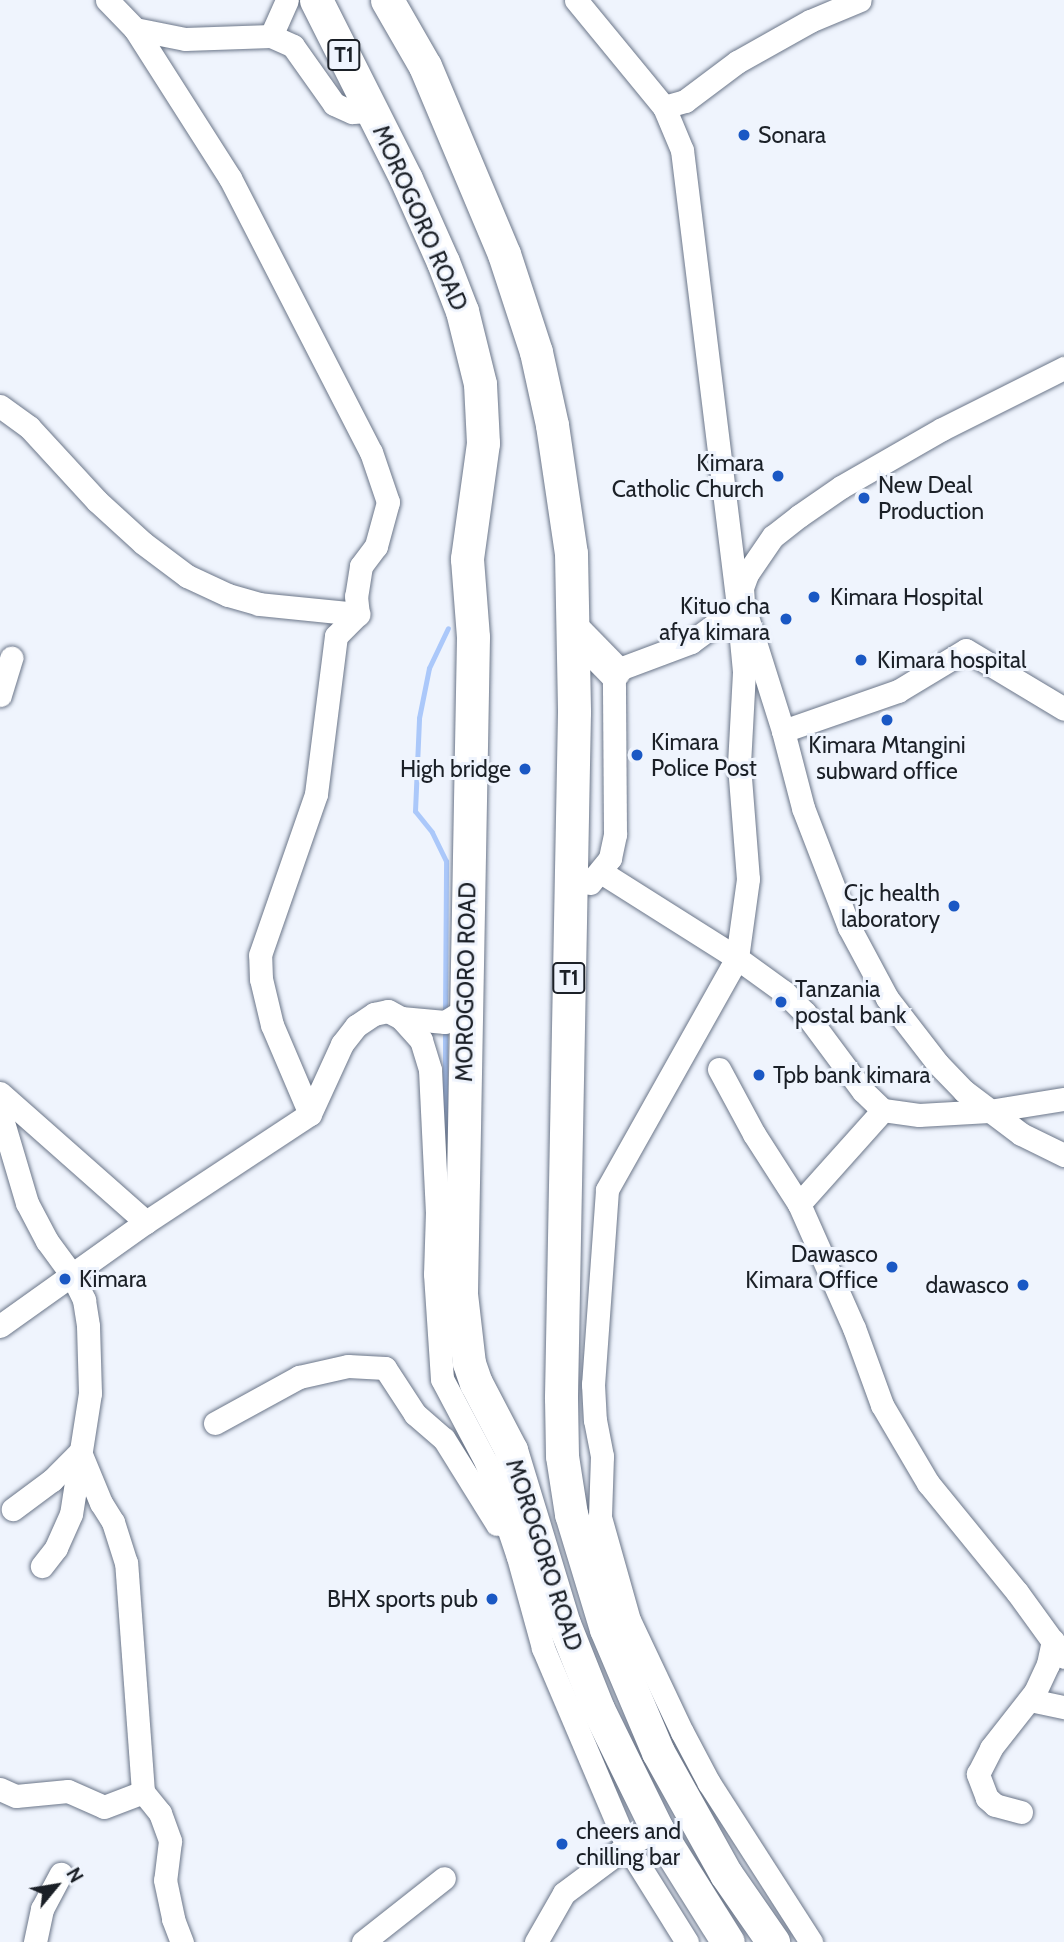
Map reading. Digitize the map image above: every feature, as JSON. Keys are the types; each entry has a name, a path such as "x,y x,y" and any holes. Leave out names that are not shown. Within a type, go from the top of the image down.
{"highway":[{"name":"MOROGORO ROAD","path":"316,0 412,192 463,311 481,394 483,443 467,559 473,637 461,1294 469,1363 476,1383 514,1459 582,1671 615,1747 657,1829 728,1942"},
{"name":"MOROGORO ROAD","path":"387,0 425,66 505,254 536,352 563,488 571,553 574,630 571,899 561,1398 562,1456 571,1514 606,1629 658,1752 726,1874 773,1942"},
{"path":"574,630 614,670"}],"street":[{"path":"107,0 135,29 230,178 371,452 388,502 376,547 361,566 356,596 358,614"},
{"path":"271,36 287,0"},
{"path":"576,0 664,107 682,149 741,606 744,671 740,765 748,879 737,958 607,1189 593,1384 595,1420 602,1456 600,1517 629,1620 682,1732 709,1783 811,1942"},
{"path":"664,107 685,101 737,62 810,21 860,0"},
{"path":"135,29 185,39 271,36 293,46 334,104 352,112 372,111"},
{"path":"1064,368 942,429 841,487 799,516 773,536 747,574 742,588 741,606 783,731 803,808 849,927 887,998 931,1056 989,1111 1021,1134 1064,1155"},
{"path":"0,407 29,427 97,501 143,543 187,576 228,595 258,604 358,614"},
{"path":"571,899 601,872 610,858 615,834 614,670 691,642 741,606"},
{"path":"310,1114 272,1025 261,979 260,955 316,794 336,636 358,614"},
{"path":"783,731 898,691 966,650 1064,709"},
{"path":"0,695 11,658"},
{"path":"601,872 737,958 784,992 805,1013 863,1091 883,1110 919,1115 989,1111 1064,1099"},
{"path":"401,1018 445,1022 466,1009"},
{"path":"0,1326 146,1222 310,1114 342,1044 356,1026 374,1014 388,1011 401,1018 421,1040 430,1070 438,1211 435,1274 443,1379 486,1462 517,1557 542,1648 627,1846 687,1942"},
{"path":"719,1069 754,1133 799,1204 854,1328 882,1405 928,1483 1059,1649 1048,1664 1030,1700 991,1748 978,1774 987,1798 995,1805 1021,1812"},
{"path":"0,1093 146,1222"},
{"path":"799,1204 883,1110"},
{"path":"0,1112 27,1203 47,1241 72,1275 84,1300 89,1341 90,1394 71,1514 56,1548 42,1566"},
{"path":"215,1423 299,1377 348,1366 376,1365 385,1368 415,1414 444,1439 517,1557"},
{"path":"13,1508 52,1480 80,1451"},
{"path":"80,1451 96,1493 113,1522 126,1563 144,1792 160,1813 170,1841 165,1880 173,1919 183,1942"},
{"path":"1030,1700 1064,1707"},
{"path":"0,1789 16,1796 68,1791 104,1807 111,1807 144,1792"},
{"path":"536,1942 564,1893 627,1846 657,1829"},
{"path":"35,1942 42,1909 61,1874"},
{"path":"363,1942 444,1878"}],"waterway":[{"path":"445,1015 446,861 432,832 415,811 419,718 429,668 448,628"},
{"path":"445,1028 445,1141"},
{"path":"592,1736 605,1761"}],"place":[{"name":"Sonara","path":"744,135"},
{"name":"Kimara Catholic Church","path":"778,476"},
{"name":"New Deal Production","path":"864,498"},
{"name":"Kimara Hospital","path":"814,597"},
{"name":"Kituo cha afya kimara","path":"786,619"},
{"name":"Kimara hospital","path":"861,660"},
{"name":"Kimara Mtangini subward office","path":"887,720"},
{"name":"Kimara Police Post","path":"637,755"},
{"name":"High bridge","path":"525,769"},
{"name":"Cjc health laboratory","path":"954,906"},
{"name":"Tanzania postal bank","path":"781,1002"},
{"name":"Tpb bank kimara","path":"759,1075"},
{"name":"Dawasco Kimara Office","path":"892,1267"},
{"name":"Kimara","path":"65,1279"},
{"name":"dawasco","path":"1023,1285"},
{"name":"BHX sports pub","path":"492,1599"},
{"name":"cheers and chilling bar","path":"562,1844"}]}
